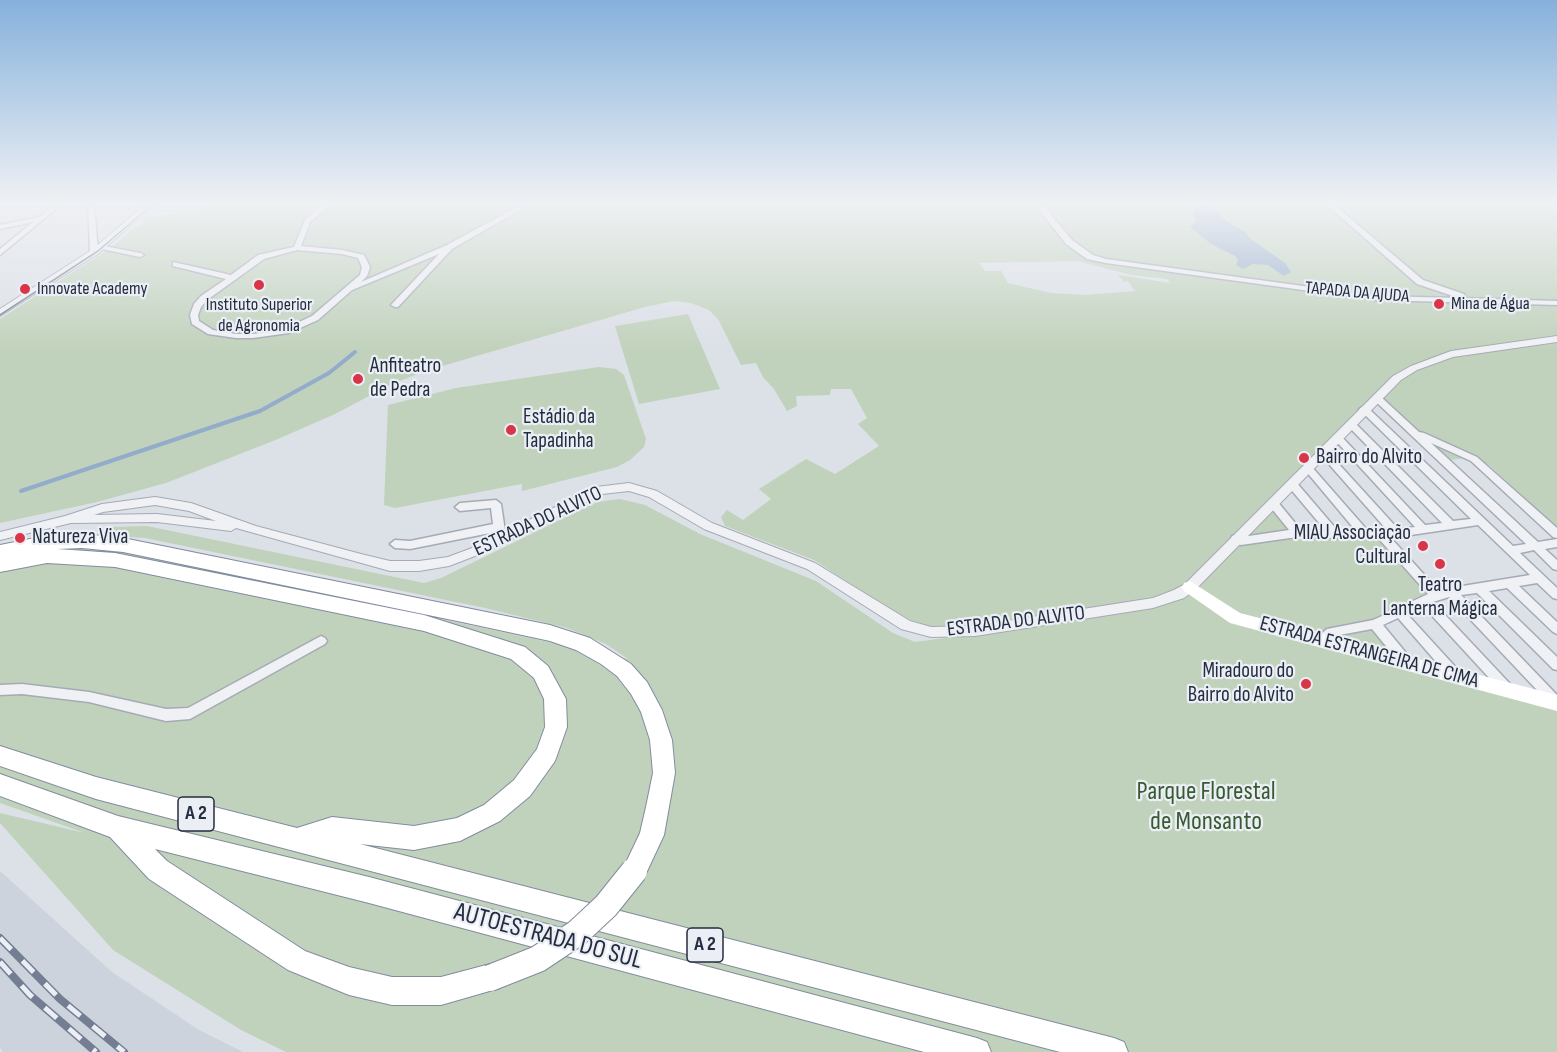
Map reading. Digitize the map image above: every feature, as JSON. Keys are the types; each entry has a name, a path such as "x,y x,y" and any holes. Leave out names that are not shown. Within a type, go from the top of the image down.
{"highway":[{"path":"0,552 63,542 82,541 123,545 550,633 583,644 624,670 639,688 651,710 661,740 664,773 652,836 634,871 606,906 578,933 538,959 490,978 441,992 392,991 349,981 297,961 158,870 118,828"},
{"path":"0,565 47,556 115,560 424,623 518,653 541,672 555,699 556,727 547,754 522,788 492,813 460,829 414,838 332,829 296,839"},
{"name":"A 2","path":"0,756 96,788 296,839"},
{"name":"A 2","path":"0,785 118,828"},
{"name":"AUTOESTRADA DO SUL","path":"118,828 369,890 977,1052"},
{"name":"AUTOESTRADA DO SUL","path":"296,839 1114,1052"}],"main road":[{"name":"ESTRADA ESTRANGEIRA DE CIMA","path":"1190,587 1230,615 1557,703"}],"street":[{"path":"126,252 140,255"},
{"path":"281,252 261,257 204,298 197,306 194,315 195,322 212,332 253,336 286,331 315,318 363,276 366,267 361,256 343,252"},
{"path":"345,292 438,252"},
{"path":"395,305 445,252"},
{"name":"TAPADA DA AJUDA","path":"1083,252 1090,257 1356,296 1557,303"},
{"path":"1385,252 1420,282 1471,300"},
{"path":"0,313 94,253"},
{"path":"176,264 232,278"},
{"path":"1415,298 1422,290 1420,282"},
{"name":"ESTRADA DO ALVITO","path":"22,529 67,520 157,518 253,530 390,566 412,566 461,558 500,533 600,490 614,487 640,489 662,498 708,525 811,566 900,622 931,632 975,631 1168,599 1190,587 1397,378 1414,368 1451,354 1557,339"},
{"path":"1377,398 1557,566"},
{"path":"1364,410 1557,595"},
{"path":"1352,424 1451,525"},
{"path":"1412,431 1474,459 1557,534"},
{"path":"1338,438 1423,529"},
{"path":"1323,452 1395,533"},
{"path":"1308,468 1366,535"},
{"path":"1292,484 1334,534"},
{"path":"395,544 410,545 500,533 496,504 460,507"},
{"path":"1273,504 1297,533"},
{"path":"1236,539 1241,541 1297,533 1382,535 1480,521"},
{"path":"0,531 22,529"},
{"path":"0,536 22,529"},
{"path":"1382,535 1430,597 1509,690"},
{"path":"1510,550 1557,543"},
{"path":"1325,641 1326,635 1331,632 1375,624 1430,597 1539,578"},
{"path":"1509,583 1557,629"},
{"path":"1479,588 1557,665"},
{"path":"1451,592 1557,703"},
{"path":"1398,611 1457,676"},
{"path":"1375,624 1407,663"},
{"path":"0,690 22,689 89,697 166,715 190,713 321,640"}],"shaded area":[{"path":"0,871 112,972 199,1030 243,1052 3,1052 0,1048"}],"green space":[{"name":"Parque Florestal de Monsanto","path":"104,252 1557,252 1557,528 1489,465 1473,457 1450,460 1378,395 1269,500 1293,529 1379,532 1436,594 1370,622 1398,656 1557,699 1557,1052 286,1052 241,1030 113,950 0,823 0,813 85,833 0,803 0,558 32,551 74,547 128,552 628,659 606,644 567,628 485,608 145,538 113,536 102,532 111,527 147,526 424,583 441,578 597,502 620,499 645,505 700,534 816,581 893,633 915,642 1041,625 1045,614 971,625 932,627 899,616 814,560 725,526 721,517 727,510 743,520 771,499 759,489 806,459 835,474 879,446 858,424 867,418 851,389 831,389 830,395 796,396 797,406 787,411 756,363 741,365 718,319 709,310 691,303 674,301 645,307 425,371 390,385 335,414 278,439 166,483 97,502 0,523 0,319","holes":["1078,261 1131,275 1167,279 1171,283 1118,275 1124,282 1128,281 1135,291 1085,295 1051,293 1008,283 1001,271 985,271 979,263"]},
{"path":"688,314 720,389 639,404 615,326"},
{"path":"599,367 616,369 624,375 646,439 644,447 630,460 617,467 522,491 522,484 395,508 384,505 388,405 456,388"}],"water":[{"path":"1227,252 1269,252 1285,263 1291,272 1284,276 1268,265 1253,264 1243,269 1236,265 1238,260"}],"waterway":[{"path":"21,491 260,411 329,373 355,352"}],"tram line":[{"path":"0,315 96,252"}],"railway":[{"path":"0,938 60,999 124,1052"},
{"path":"0,962 30,995 96,1052"}],"place":[{"name":"Instituto Superior de Agronomia","path":"259,285"},
{"name":"Innovate Academy","path":"25,289"},
{"name":"Mina de Água","path":"1439,304"},
{"name":"Anfiteatro de Pedra","path":"358,379"},
{"name":"Estádio da Tapadinha","path":"511,430"},
{"name":"Bairro do Alvito","path":"1304,458"},
{"name":"Natureza Viva","path":"20,538"},
{"name":"MIAU Associação Cultural","path":"1423,546"},
{"name":"Teatro Lanterna Mágica","path":"1440,564"},
{"name":"Miradouro do Bairro do Alvito","path":"1306,684"}]}
